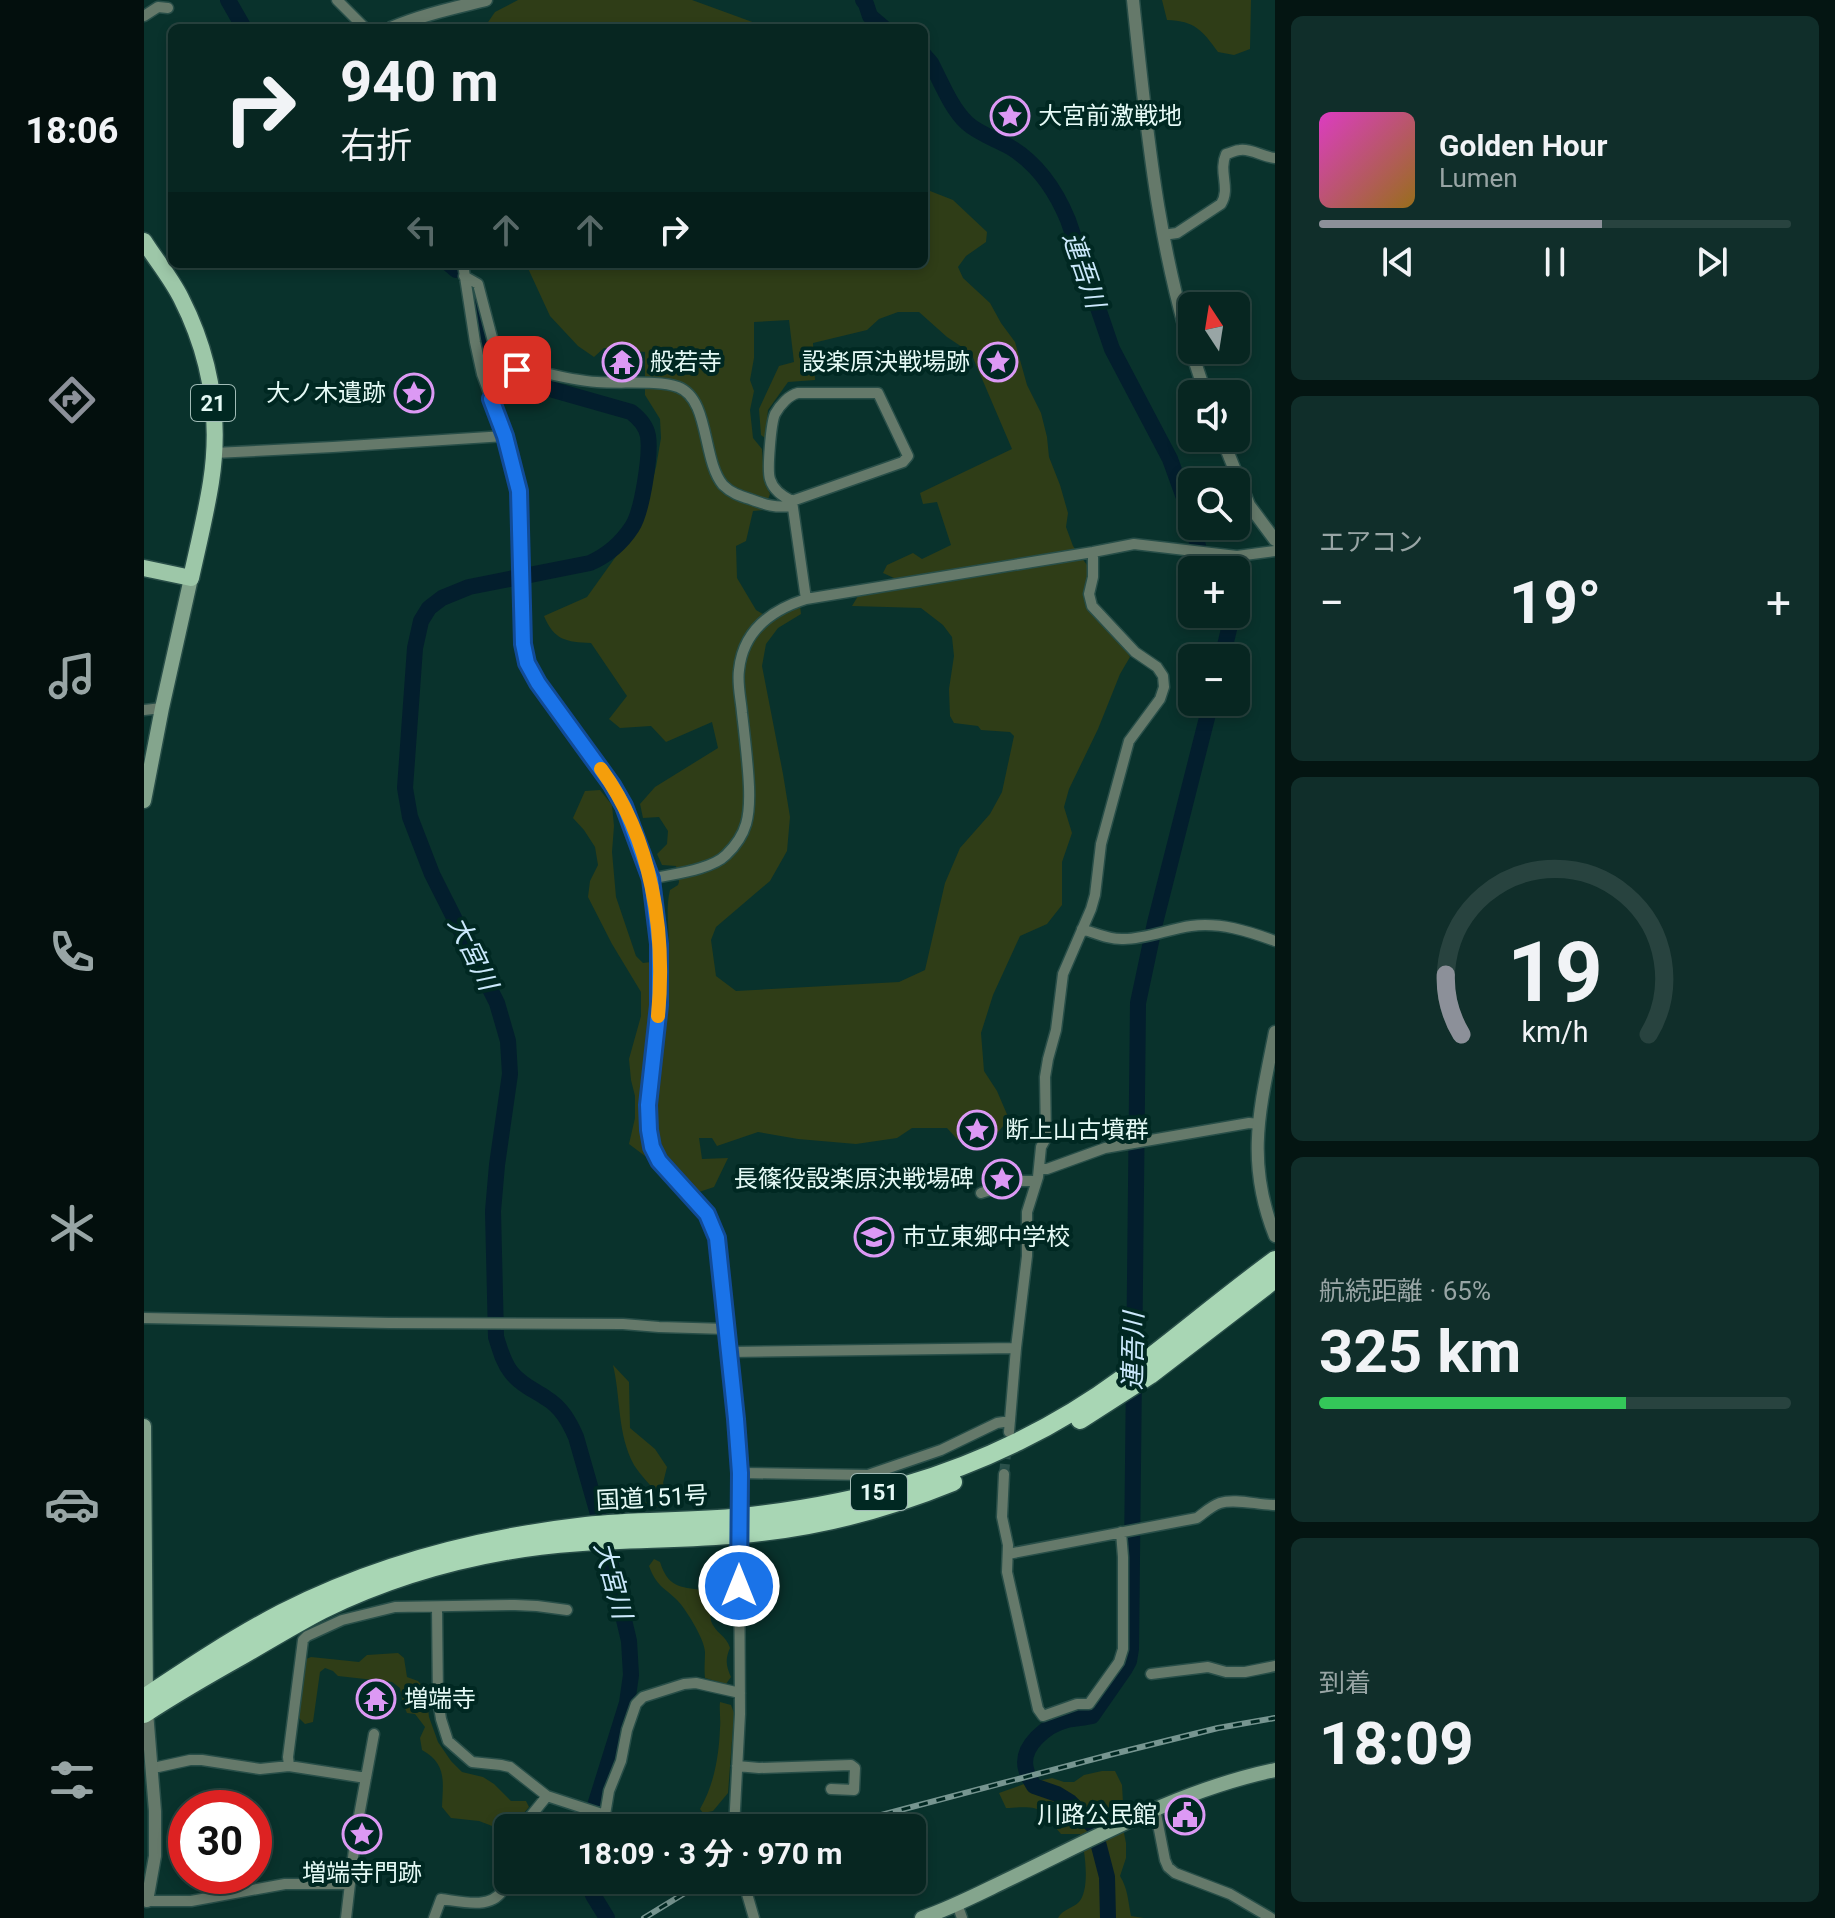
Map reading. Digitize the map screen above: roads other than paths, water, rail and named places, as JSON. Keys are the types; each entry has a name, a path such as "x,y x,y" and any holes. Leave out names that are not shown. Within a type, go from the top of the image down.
{"highway":[{"name":"国道151号","path":"1149,1366 1218,1302 1275,1260"},
{"name":"国道151号","path":"145,1705 175,1693 289,1628 351,1597 445,1565 587,1534 739,1526 764,1532 857,1514 946,1485 1053,1437 1275,1279"}],"main road":[{"name":"21","path":"144,241 180,294 194,325 213,394 215,430 211,484 191,578"},
{"path":"144,568 191,578 144,801"},
{"path":"144,1426 145,1705"},
{"path":"922,1918 960,1911 1064,1853 1155,1809 1226,1782 1275,1770"}],"street":[{"path":"337,0 361,24"},
{"path":"401,24 486,0"},
{"path":"1133,0 1152,176 1179,306 1202,380"},
{"path":"144,16 158,7 168,8"},
{"path":"1163,235 1177,233 1221,204 1226,193 1222,166 1226,154 1241,149 1275,158"},
{"path":"463,268 482,374 505,436 519,491 520,584 527,663 538,683 612,785 634,829 651,879 659,944 659,1005 648,1105 652,1147 659,1161 707,1214 717,1238 740,1473 740,1693 735,1814"},
{"path":"464,276 478,284 495,349 507,363 566,378 666,384 680,388 692,397 713,466 723,484 735,494 775,508 792,503 903,462 908,456 878,393 798,393 791,395 776,414 769,473 780,495 792,503 806,599"},
{"path":"491,399 513,386 517,368"},
{"path":"214,453 505,436"},
{"path":"1228,452 1249,505 1275,540"},
{"path":"651,879 704,867 725,857 743,834 749,797 738,671 746,643 758,625 784,606 806,599 1134,544 1237,556 1275,551"},
{"path":"740,1473 868,1475 941,1450 997,1423 1009,1427 1027,1256 1027,1212 1046,1138 1045,1077 1058,1020 1063,974 1095,895 1101,844 1129,741 1160,699 1164,687 1163,676 1157,667 1135,652 1092,606 1089,594 1093,552"},
{"path":"144,710 162,708"},
{"path":"1082,929 1124,939 1193,925 1211,925 1249,931 1275,941"},
{"path":"1275,1032 1257,1140 1259,1183 1275,1236"},
{"path":"981,1193 1038,1175 1105,1148 1249,1123 1259,1124"},
{"path":"144,1318 623,1324 727,1329"},
{"path":"729,1352 1016,1348"},
{"path":"1004,1474 1002,1517 1008,1554 1007,1572 1038,1709 1043,1716 1093,1702 1119,1662 1123,1649 1124,1620 1123,1532"},
{"path":"1008,1554 1197,1518 1221,1502 1275,1505"},
{"path":"289,1766 303,1640 307,1636 342,1620 395,1607 515,1605 567,1610"},
{"path":"437,1607 438,1700 448,1741 472,1762 510,1767 547,1796 605,1815 627,1730 636,1704 643,1697 696,1683 740,1693"},
{"path":"1151,1674 1208,1667 1226,1672 1245,1672 1275,1666"},
{"path":"144,1916 155,1856 155,1811 145,1705"},
{"path":"346,1918 374,1734"},
{"path":"151,1767 190,1760 260,1769 289,1766 366,1778"},
{"path":"737,1766 851,1765 855,1768 854,1790 829,1789 831,1766"},
{"path":"532,1814 547,1796"},
{"path":"1155,1809 1168,1867 1175,1873 1230,1894 1271,1918"},
{"path":"146,1901 191,1901 285,1884 349,1884"},
{"path":"434,1918 441,1899 477,1903 500,1894"},
{"path":"747,1894 754,1918"}],"waterway":[{"name":"大宮川","path":"228,0 242,24"},
{"name":"連吾川","path":"863,0 870,16 879,24"},
{"name":"連吾川","path":"928,60 961,117 977,130 1020,154 1045,179 1058,199 1112,349 1170,459 1178,481"},
{"name":"大宮川","path":"475,298 482,347 489,363 503,376 525,379 631,412 642,422 648,436 645,483 636,520 608,553 590,563 469,587 442,598 429,608 421,621 415,648 405,788 410,817 432,874 497,1003 508,1041 510,1074 493,1211 496,1337 511,1372 556,1406 576,1437 604,1535 629,1641 631,1675 627,1703 592,1814"},
{"name":"連吾川","path":"1196,540 1200,556"},
{"name":"連吾川","path":"1225,644 1229,628"},
{"name":"連吾川","path":"1108,1918 1107,1877 1094,1827 1070,1802 1034,1786 1025,1760 1031,1745 1051,1727 1067,1720 1092,1716 1129,1661 1138,1003 1207,716"},
{"name":"大宮川","path":"593,1894 607,1918"}],"tunnel":[{"path":"1004,1474 1007,1444"}],"railway":[{"path":"885,1814 1218,1728 1275,1718"},
{"path":"644,1918 683,1894"}],"place":[{"name":"大宮前激戦地","path":"1010,116"},
{"name":"般若寺","path":"622,362"},
{"name":"設楽原決戦場跡","path":"998,362"},
{"name":"大ノ木遺跡","path":"414,393"},
{"name":"断上山古墳群","path":"977,1130"},
{"name":"長篠役設楽原決戦場碑","path":"1002,1179"},
{"name":"市立東郷中学校","path":"874,1237"},
{"name":"増端寺","path":"376,1699"},
{"name":"川路公民館","path":"1185,1815"},
{"name":"増端寺門跡","path":"362,1834"}]}
